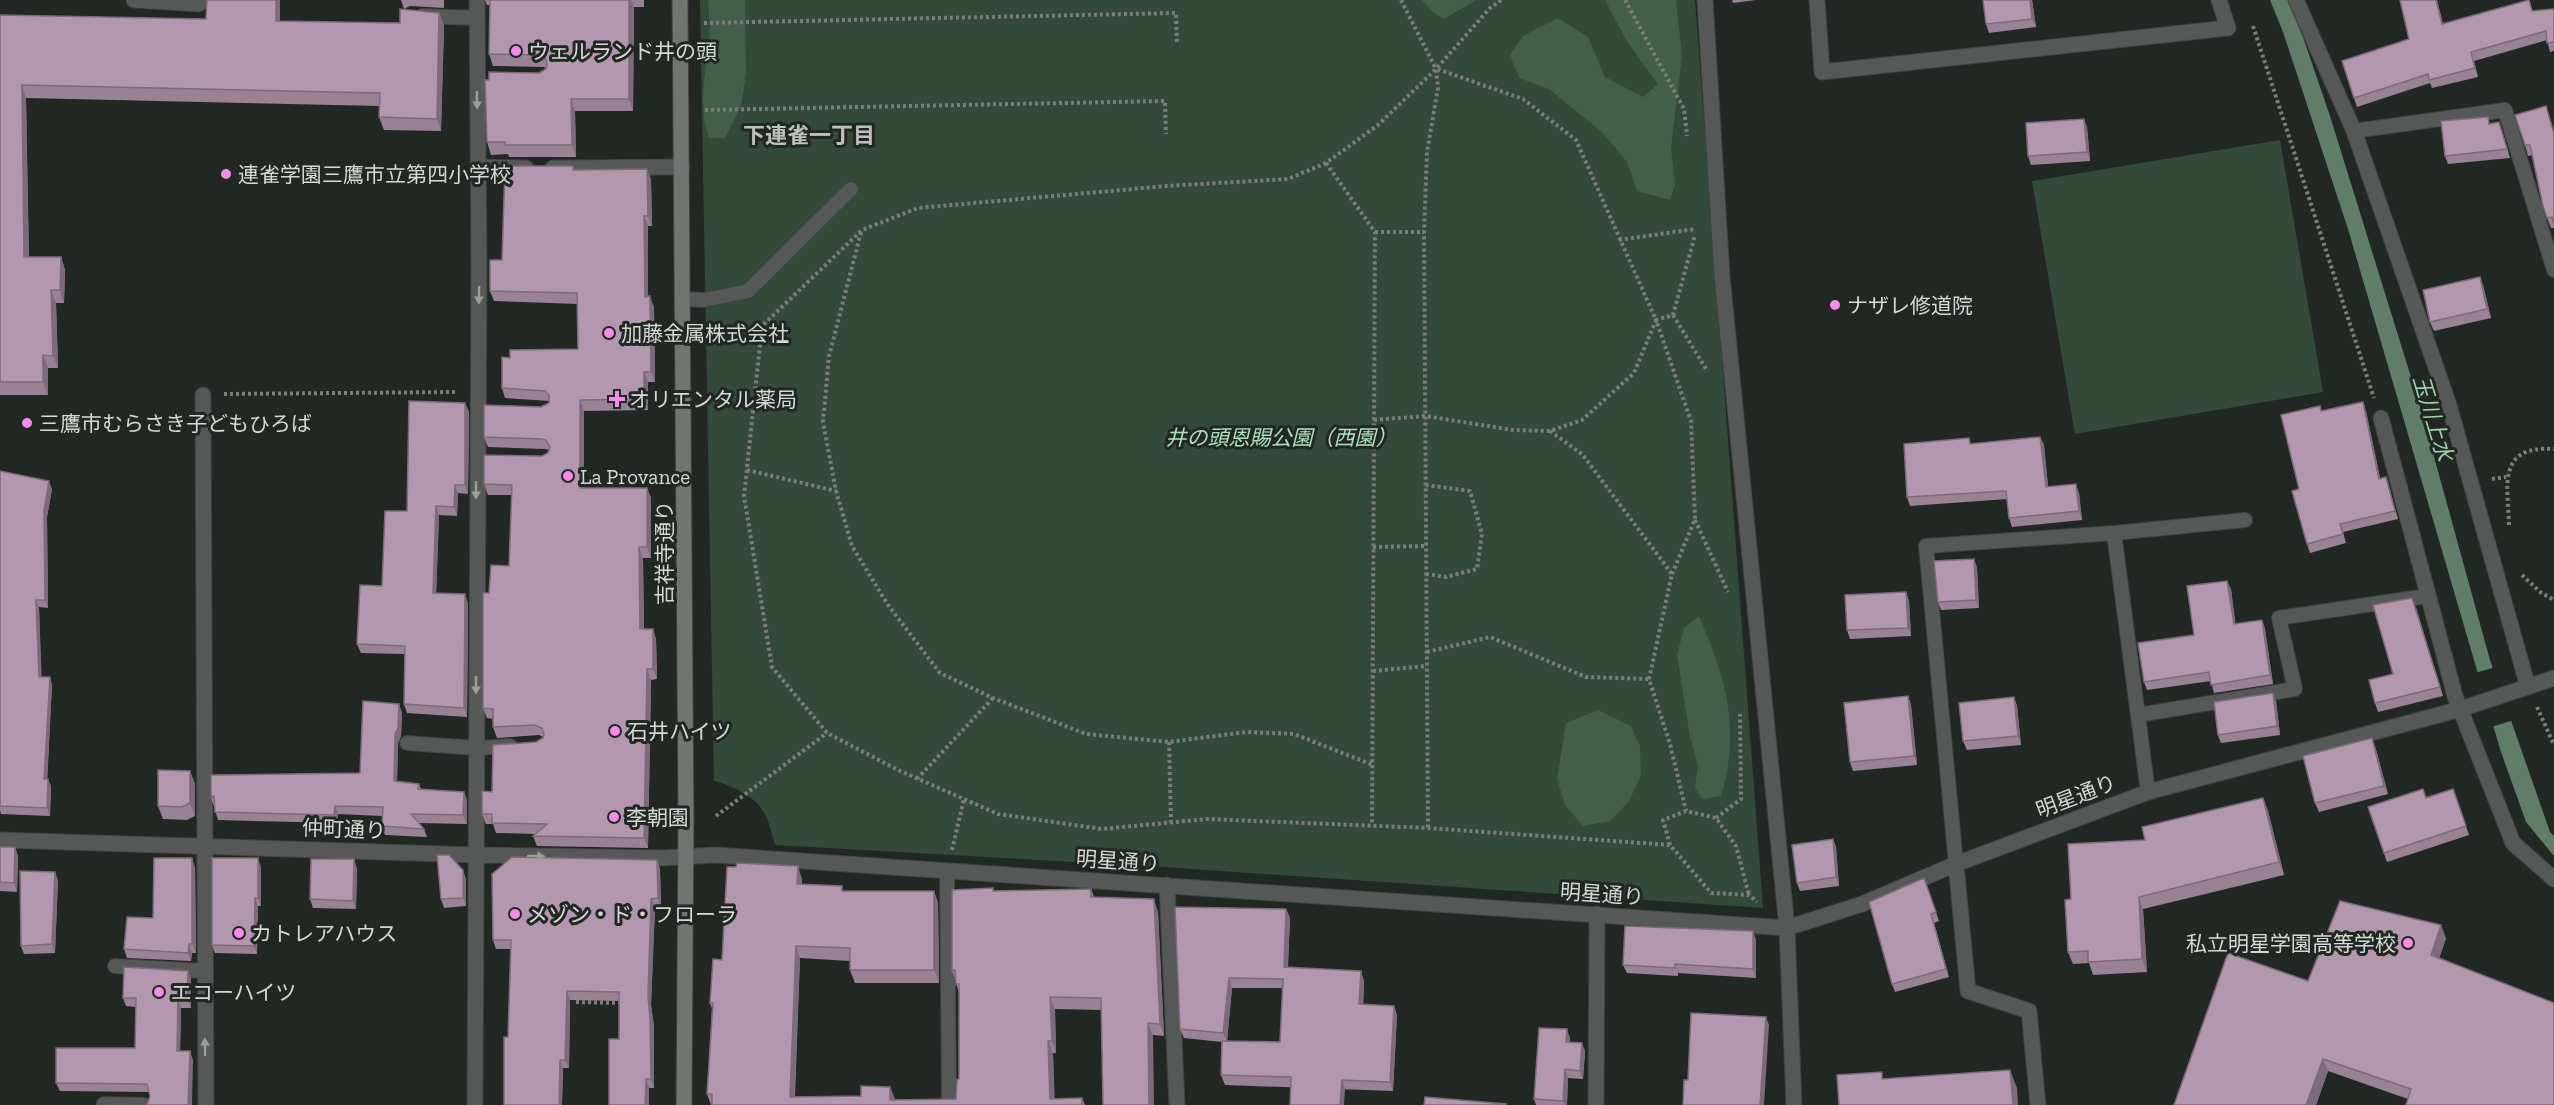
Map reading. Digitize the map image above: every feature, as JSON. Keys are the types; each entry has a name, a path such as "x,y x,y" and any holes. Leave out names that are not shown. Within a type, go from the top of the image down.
{"main road":[{"name":"吉祥寺通り","path":"680,0 686,856 684,1105"}],"street":[{"path":"134,0 199,4 199,0"},
{"path":"475,1105 476,748 482,456 478,167 482,75 477,0"},
{"path":"1705,0 1722,276 1787,928 1794,1105"},
{"path":"1817,0 1822,72 2228,28 2219,0"},
{"path":"2296,0 2354,131 2449,405 2528,687 2554,678"},
{"path":"478,167 682,167"},
{"path":"203,394 206,1105"},
{"path":"2381,418 2427,596 2461,709 2513,843 2554,879"},
{"name":"明星通り","path":"686,856 715,855 1787,928 1862,904 1956,864 2148,792 2461,709 2528,687"},
{"name":"仲町通り","path":"0,840 477,855 686,856"},
{"path":"1956,864 1968,992 2029,1011 2038,1105"},
{"path":"1167,885 1177,1105"},
{"path":"1596,1105 1597,914"}],"lane":[{"path":"410,15 477,18"},
{"path":"2354,131 2505,110 2554,270"},
{"path":"683,299 705,300 748,291 851,189"},
{"path":"1956,864 1926,546 2114,533 2245,520"},
{"path":"2114,533 2148,792"},
{"path":"2138,715 2295,689 2279,618 2427,596"},
{"path":"407,743 476,748 529,745"},
{"path":"947,871 949,1105"},
{"path":"115,966 205,971"},
{"path":"105,1104 144,1105"}],"path":[{"path":"1401,0 1436,69 1438,88 1426,152 1424,232 1428,828"},
{"path":"1501,0 1490,8 1436,69 1378,125 1326,163 1288,179 1167,186 918,208 862,230 762,326 744,496 772,666 826,733 917,778 998,814 1102,829 1207,819 1428,828 1670,845"},
{"path":"1625,0 1684,109 1688,142"},
{"path":"704,23 1176,13 1177,44"},
{"path":"2249,15 2381,418"},
{"path":"1436,69 1523,99 1576,140 1656,320 1691,421 1695,519 1733,603"},
{"path":"704,110 1166,101 1166,134"},
{"path":"1326,163 1375,232 1372,825"},
{"path":"1656,320 1673,315 1696,229 1695,218"},
{"path":"1619,240 1696,229"},
{"path":"862,230 829,356 823,422 836,492 852,546 888,605 940,674 993,698 1086,734 1169,742 1247,732 1294,734 1372,765"},
{"path":"1375,232 1424,232"},
{"path":"1374,420 1425,416 1513,430 1550,431 1582,420 1634,372 1656,320"},
{"path":"203,394 481,401"},
{"path":"1550,431 1582,454 1672,574"},
{"path":"2510,536 2506,477 2509,467 2518,456 2535,450 2554,448"},
{"path":"747,470 836,492"},
{"path":"1426,485 1470,491 1482,534 1477,569 1446,577 1426,574"},
{"path":"1686,810 1670,744 1649,679 1672,574 1695,519"},
{"path":"1374,547 1426,546"},
{"path":"2521,573 2540,592 2554,600"},
{"path":"1427,652 1490,637 1586,677 1649,679"},
{"path":"1373,671 1427,666"},
{"path":"2528,687 2554,745"},
{"path":"917,778 993,698"},
{"path":"716,816 826,733"},
{"path":"1169,742 1171,823"},
{"path":"947,871 964,799"},
{"path":"1749,895 1711,893 1670,845 1664,820 1686,810 1716,818 1736,846 1749,895 1787,928"},
{"path":"576,1002 632,1004"}],"green space":[{"name":"井の頭恩賜公園（西園）","path":"700,0 1695,0 1763,908 1163,867 775,845 767,818 759,805 746,794 714,781"},
{"path":"2280,140 2323,392 2075,434 2032,181"}],"shaded area":[{"path":"708,0 745,0 746,73 741,106 725,138 709,138 704,114 703,90 710,32"},
{"path":"1422,0 1476,0 1444,19 1434,13"},
{"path":"1605,0 1676,0 1682,56 1671,148 1675,185 1670,200 1637,191 1627,162 1603,133 1549,89 1519,78 1510,55 1523,36 1558,18 1588,37 1605,77 1643,97 1658,84 1626,40"},
{"path":"2270,0 2288,0 2330,116 2420,406 2490,660 2550,832 2554,836 2554,856 2526,822 2500,749 2348,229 2283,32"},
{"path":"1699,616 1717,661 1728,704 1730,726 1730,748 1721,796 1702,799 1695,788 1698,765 1690,737 1677,655 1684,628"},
{"path":"1598,710 1631,726 1640,746 1641,775 1629,801 1610,821 1583,826 1565,805 1557,779 1566,723"}],"pier":[{"path":"2496,667 2514,720 2491,727 2475,673"}],"building":[{"path":"207,0 276,0 276,21 400,23 400,9 439,13 437,119 379,117 380,93 22,85 24,257 61,257 60,290 51,290 53,356 43,355 43,382 0,382 0,15 206,19"},
{"path":"490,0 629,0 629,99 571,99 572,145 505,145 505,142 487,142 485,80 489,80 489,72 539,73 546,69 547,65 546,59 539,55 489,54"},
{"path":"1983,0 2030,0 2032,19 1986,24"},
{"path":"2400,0 2436,0 2442,24 2529,0 2532,11 2554,9 2554,42 2547,43 2546,31 2471,52 2475,68 2429,80 2428,74 2354,98 2342,61 2409,39"},
{"path":"2546,106 2554,134 2554,224 2552,217 2547,218 2530,145 2525,145 2515,115"},
{"path":"2488,117 2489,124 2499,122 2507,149 2445,156 2441,121"},
{"path":"2084,119 2087,152 2028,156 2026,123"},
{"path":"505,166 573,166 573,170 647,169 648,216 644,216 645,297 650,296 651,372 644,372 644,399 580,400 580,488 647,488 647,547 639,547 640,629 653,629 653,669 647,669 644,838 533,836 547,824 492,823 492,814 482,814 482,791 492,792 493,745 536,742 543,738 544,734 542,728 535,725 493,727 493,709 483,708 483,593 489,593 491,565 509,566 512,485 484,484 484,455 542,456 548,453 550,447 546,440 541,439 484,437 484,405 541,407 549,403 549,395 545,391 502,388 502,357 510,358 510,350 578,349 577,293 490,291 490,260 502,260"},
{"path":"2480,277 2487,309 2430,322 2423,290"},
{"path":"409,401 465,403 465,485 455,485 454,507 436,506 433,593 465,594 464,708 404,704 405,646 357,644 360,585 382,586 385,511 407,511"},
{"path":"2363,402 2379,479 2386,477 2395,511 2340,524 2343,534 2307,544 2292,491 2299,489 2281,415 2320,406 2321,411"},
{"path":"2040,437 2046,487 2076,484 2079,511 2009,518 2006,491 1907,497 1904,444 1969,438 1970,444"},
{"path":"0,471 49,481 44,510 45,600 36,600 39,677 50,677 44,779 48,779 47,808 0,806"},
{"path":"1974,559 1976,600 1938,602 1934,561"},
{"path":"2227,581 2234,624 2262,620 2270,675 2211,685 2209,672 2144,682 2138,643 2194,635 2187,586"},
{"path":"1906,592 1908,628 1847,630 1845,595"},
{"path":"2412,598 2440,687 2375,703 2369,680 2393,674 2373,605"},
{"path":"2273,693 2277,726 2218,735 2214,702"},
{"path":"1908,696 1914,756 1850,762 1844,703"},
{"path":"2014,697 2018,736 1963,741 1959,703"},
{"path":"363,701 399,704 398,728 395,734 394,781 419,784 418,789 464,792 463,815 411,814 424,829 382,826 383,807 335,806 334,815 215,812 214,796 211,797 211,775 360,773"},
{"path":"2372,738 2384,786 2315,803 2303,756"},
{"path":"158,770 190,771 190,803 182,807 158,806"},
{"path":"2423,789 2426,798 2453,789 2466,826 2384,853 2368,807"},
{"path":"2263,798 2279,862 2139,897 2142,959 2088,962 2088,951 2068,952 2065,900 2071,899 2068,844 2145,840 2142,827"},
{"path":"1833,839 1836,877 1797,883 1792,845"},
{"path":"0,847 15,847 14,883 0,882"},
{"path":"437,855 449,855 463,870 463,898 441,899"},
{"path":"512,857 657,860 658,898 651,899 648,996 651,1079 646,1079 645,1105 609,1105 609,1039 619,1039 619,992 567,991 565,1060 560,1060 559,1105 504,1105 504,1037 508,1037 511,940 493,940 492,874"},
{"path":"154,858 192,858 192,944 189,944 188,953 124,949 127,917 153,918"},
{"path":"212,858 258,858 258,898 255,898 254,946 212,945"},
{"path":"311,859 354,859 353,901 310,899"},
{"path":"737,863 798,866 797,884 842,886 842,891 934,891 934,970 850,970 850,948 796,946 790,1097 861,1096 861,1086 890,1087 890,1100 956,1099 957,1080 959,1079 959,984 956,984 955,970 952,970 952,890 1091,889 1091,897 1154,899 1160,1024 1148,1023 1149,1105 1103,1105 1101,998 1050,997 1052,1041 1048,1041 1050,1099 1082,1098 1082,1105 712,1105 712,1094 707,1094 713,1003 710,1003 713,959 722,960 727,867 736,867"},
{"path":"20,871 55,872 52,944 21,946"},
{"path":"1924,878 1936,912 1931,914 1946,969 1892,984 1869,902"},
{"name":"私立明星学園高等学校","path":"2340,901 2441,925 2431,955 2554,1003 2554,1105 2406,1105 2411,1089 2323,1059 2306,1105 2174,1105 2228,953 2308,981"},
{"path":"1175,907 1286,909 1284,967 1361,971 1359,1004 1394,1006 1390,1082 1342,1080 1340,1105 1290,1105 1291,1077 1221,1075 1222,1041 1280,1042 1283,979 1229,978 1223,1033 1180,1029"},
{"path":"1625,926 1753,931 1753,969 1675,964 1675,968 1623,965"},
{"path":"124,967 188,971 187,999 178,999 177,1051 190,1051 188,1105 147,1105 150,1096 147,1084 56,1083 56,1048 135,1048 136,998 123,998"},
{"path":"1691,1013 1766,1017 1760,1105 1683,1105 1684,1080 1688,1080"},
{"path":"1539,1028 1567,1029 1566,1042 1582,1043 1580,1071 1565,1069 1563,1101 1534,1099"},
{"path":"2010,1070 2013,1105 1839,1105 1837,1075 1882,1072 1882,1079"},
{"path":"1425,1097 1506,1104 1506,1105 1424,1105"}],"place":[{"name":"ウェルランド井の頭","path":"516,51"},
{"name":"連雀学園三鷹市立第四小学校","path":"226,174"},
{"name":"ナザレ修道院","path":"1835,305"},
{"name":"加藤金属株式会社","path":"609,333"},
{"name":"オリエンタル薬局","path":"617,399"},
{"name":"三鷹市むらさき子どもひろば","path":"27,423"},
{"name":"La Provance","path":"568,476"},
{"name":"石井ハイツ","path":"615,731"},
{"name":"李朝園","path":"614,817"},
{"name":"メゾン・ド・フローラ","path":"515,914"},
{"name":"カトレアハウス","path":"239,933"},
{"name":"私立明星学園高等学校","path":"2408,943"},
{"name":"エコーハイツ","path":"159,992"}],"district":[{"name":"下連雀一丁目","path":"809,135"}],"water label":[{"name":"玉川上水","path":"2433,418"}]}
